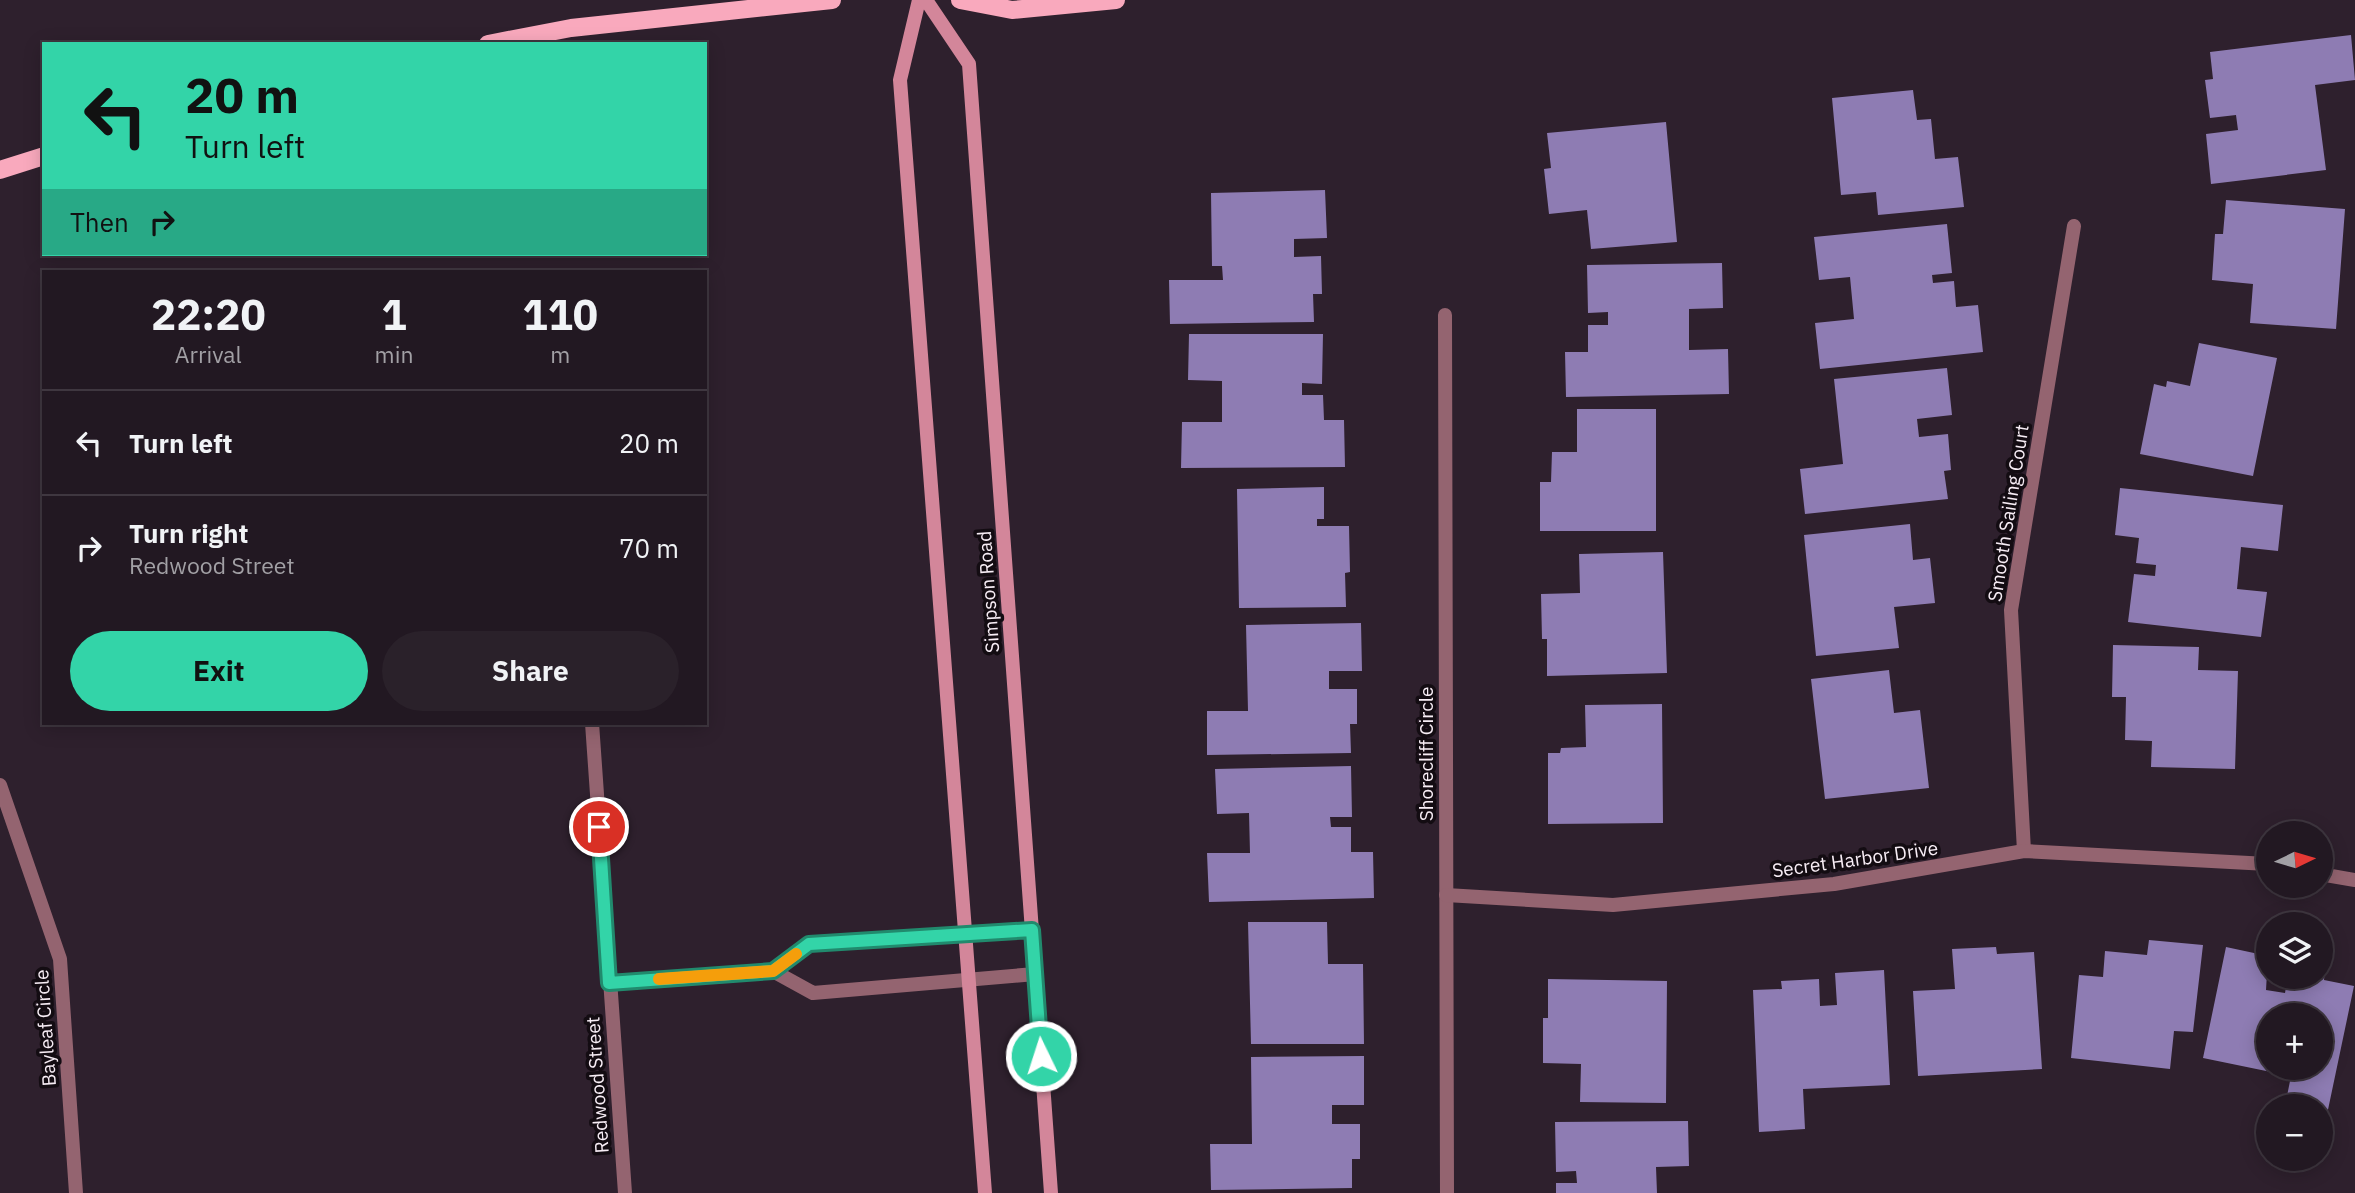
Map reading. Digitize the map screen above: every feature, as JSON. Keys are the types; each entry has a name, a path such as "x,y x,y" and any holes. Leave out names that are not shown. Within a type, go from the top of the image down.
{"main road":[{"path":"499,42 584,26 832,0"},
{"path":"919,0 901,80 985,1193"},
{"name":"Simpson Road","path":"926,0 969,64 1051,1193"},
{"path":"960,0 1012,10 1116,0"},
{"path":"0,170 42,157"}],"street":[{"name":"Smooth Sailing Court","path":"2024,851 2011,610 2074,226"},
{"name":"Shorecliff Circle","path":"1445,315 1447,1193"},
{"name":"Redwood Street","path":"592,725 625,1193"},
{"name":"Bayleaf Circle","path":"0,785 60,959 76,1193"},
{"name":"Secret Harbor Drive","path":"1446,895 1613,905 1834,884 2024,851 2256,863"},
{"path":"2333,876 2355,880"},
{"path":"609,983 773,971 809,944 1032,930"},
{"path":"773,971 813,993 1035,974"}],"building":[{"path":"2351,35 2355,80 2315,85 2326,170 2211,184 2206,134 2238,130 2236,115 2210,118 2205,80 2213,79 2210,52"},
{"path":"1913,90 1917,120 1931,119 1935,159 1958,157 1964,207 1878,215 1876,192 1841,195 1832,98"},
{"path":"1666,122 1677,242 1591,249 1587,210 1549,214 1544,169 1551,168 1547,133"},
{"path":"1325,190 1327,238 1294,239 1294,257 1321,256 1322,294 1313,294 1314,322 1170,324 1169,280 1223,280 1222,266 1212,266 1211,193"},
{"path":"2226,200 2345,209 2336,329 2250,323 2253,284 2212,280 2215,234 2223,234"},
{"path":"1947,224 1952,273 1932,275 1933,283 1954,281 1956,307 1978,305 1983,352 1820,369 1815,323 1854,319 1850,277 1819,280 1814,237"},
{"path":"1722,263 1723,308 1689,309 1689,350 1728,349 1729,394 1566,397 1565,352 1588,352 1588,325 1608,325 1608,312 1588,313 1587,265"},
{"path":"1189,334 1323,334 1322,384 1302,383 1302,395 1323,395 1324,420 1344,420 1345,467 1181,468 1182,422 1222,422 1222,381 1188,380"},
{"path":"2199,343 2277,358 2253,476 2140,454 2154,384 2166,387 2167,381 2190,386"},
{"path":"1947,368 1952,415 1917,419 1919,437 1948,434 1951,470 1944,471 1948,499 1805,514 1800,469 1843,464 1834,379"},
{"path":"1577,409 1656,409 1656,531 1540,531 1540,482 1551,482 1552,452 1577,452"},
{"path":"1324,487 1324,519 1317,519 1317,526 1349,526 1350,572 1345,573 1346,607 1239,608 1237,489"},
{"path":"2120,488 2283,505 2278,551 2241,547 2237,589 2267,592 2261,637 2128,622 2134,574 2155,576 2156,565 2136,563 2139,538 2115,535"},
{"path":"1910,524 1913,560 1930,558 1935,603 1894,607 1899,648 1816,656 1804,535"},
{"path":"1663,552 1667,673 1547,676 1547,639 1542,639 1541,594 1580,593 1579,554"},
{"path":"1361,623 1362,671 1329,671 1329,689 1357,689 1357,724 1350,724 1351,753 1207,755 1207,711 1248,711 1246,625"},
{"path":"2113,645 2199,647 2198,670 2238,671 2235,769 2151,767 2152,741 2125,740 2126,697 2112,697"},
{"path":"1889,670 1894,713 1920,710 1929,788 1825,799 1811,679"},
{"path":"1662,704 1663,823 1548,824 1548,753 1560,753 1561,748 1586,747 1585,705"},
{"path":"1351,766 1352,817 1330,817 1331,827 1351,827 1351,852 1373,852 1374,898 1209,902 1207,853 1250,853 1249,813 1217,814 1215,769"},
{"path":"1248,922 1327,922 1328,964 1363,964 1364,1044 1251,1044"},
{"path":"2149,940 2203,945 2193,1032 2174,1031 2170,1069 2071,1058 2079,975 2103,977 2105,951 2147,955"},
{"path":"1996,947 1997,954 2034,952 2042,1069 1918,1076 1913,991 1955,989 1952,949"},
{"path":"2226,947 2256,953 2256,989 2285,993 2286,989 2333,989 2333,982 2354,986 2331,1094 2287,1094 2290,1080 2333,1080 2333,1003 2256,1003 2256,1069 2203,1058"},
{"path":"1884,970 1890,1085 1803,1089 1805,1129 1759,1132 1753,990 1782,989 1781,981 1819,979 1820,1006 1837,1005 1835,973"},
{"path":"1548,979 1667,981 1666,1103 1580,1102 1581,1064 1543,1063 1543,1018 1548,1018"},
{"path":"1364,1056 1364,1105 1332,1105 1332,1124 1360,1124 1360,1159 1352,1159 1352,1188 1211,1190 1210,1144 1252,1144 1251,1057"},
{"path":"1688,1121 1689,1166 1656,1167 1657,1193 1556,1193 1556,1183 1577,1183 1576,1171 1556,1172 1555,1122"}],"slow traffic":[{"path":"659,979 773,971 796,954"}],"route":[{"path":"599,827 609,983 773,971 809,944 1032,930 1041,1056"}]}
